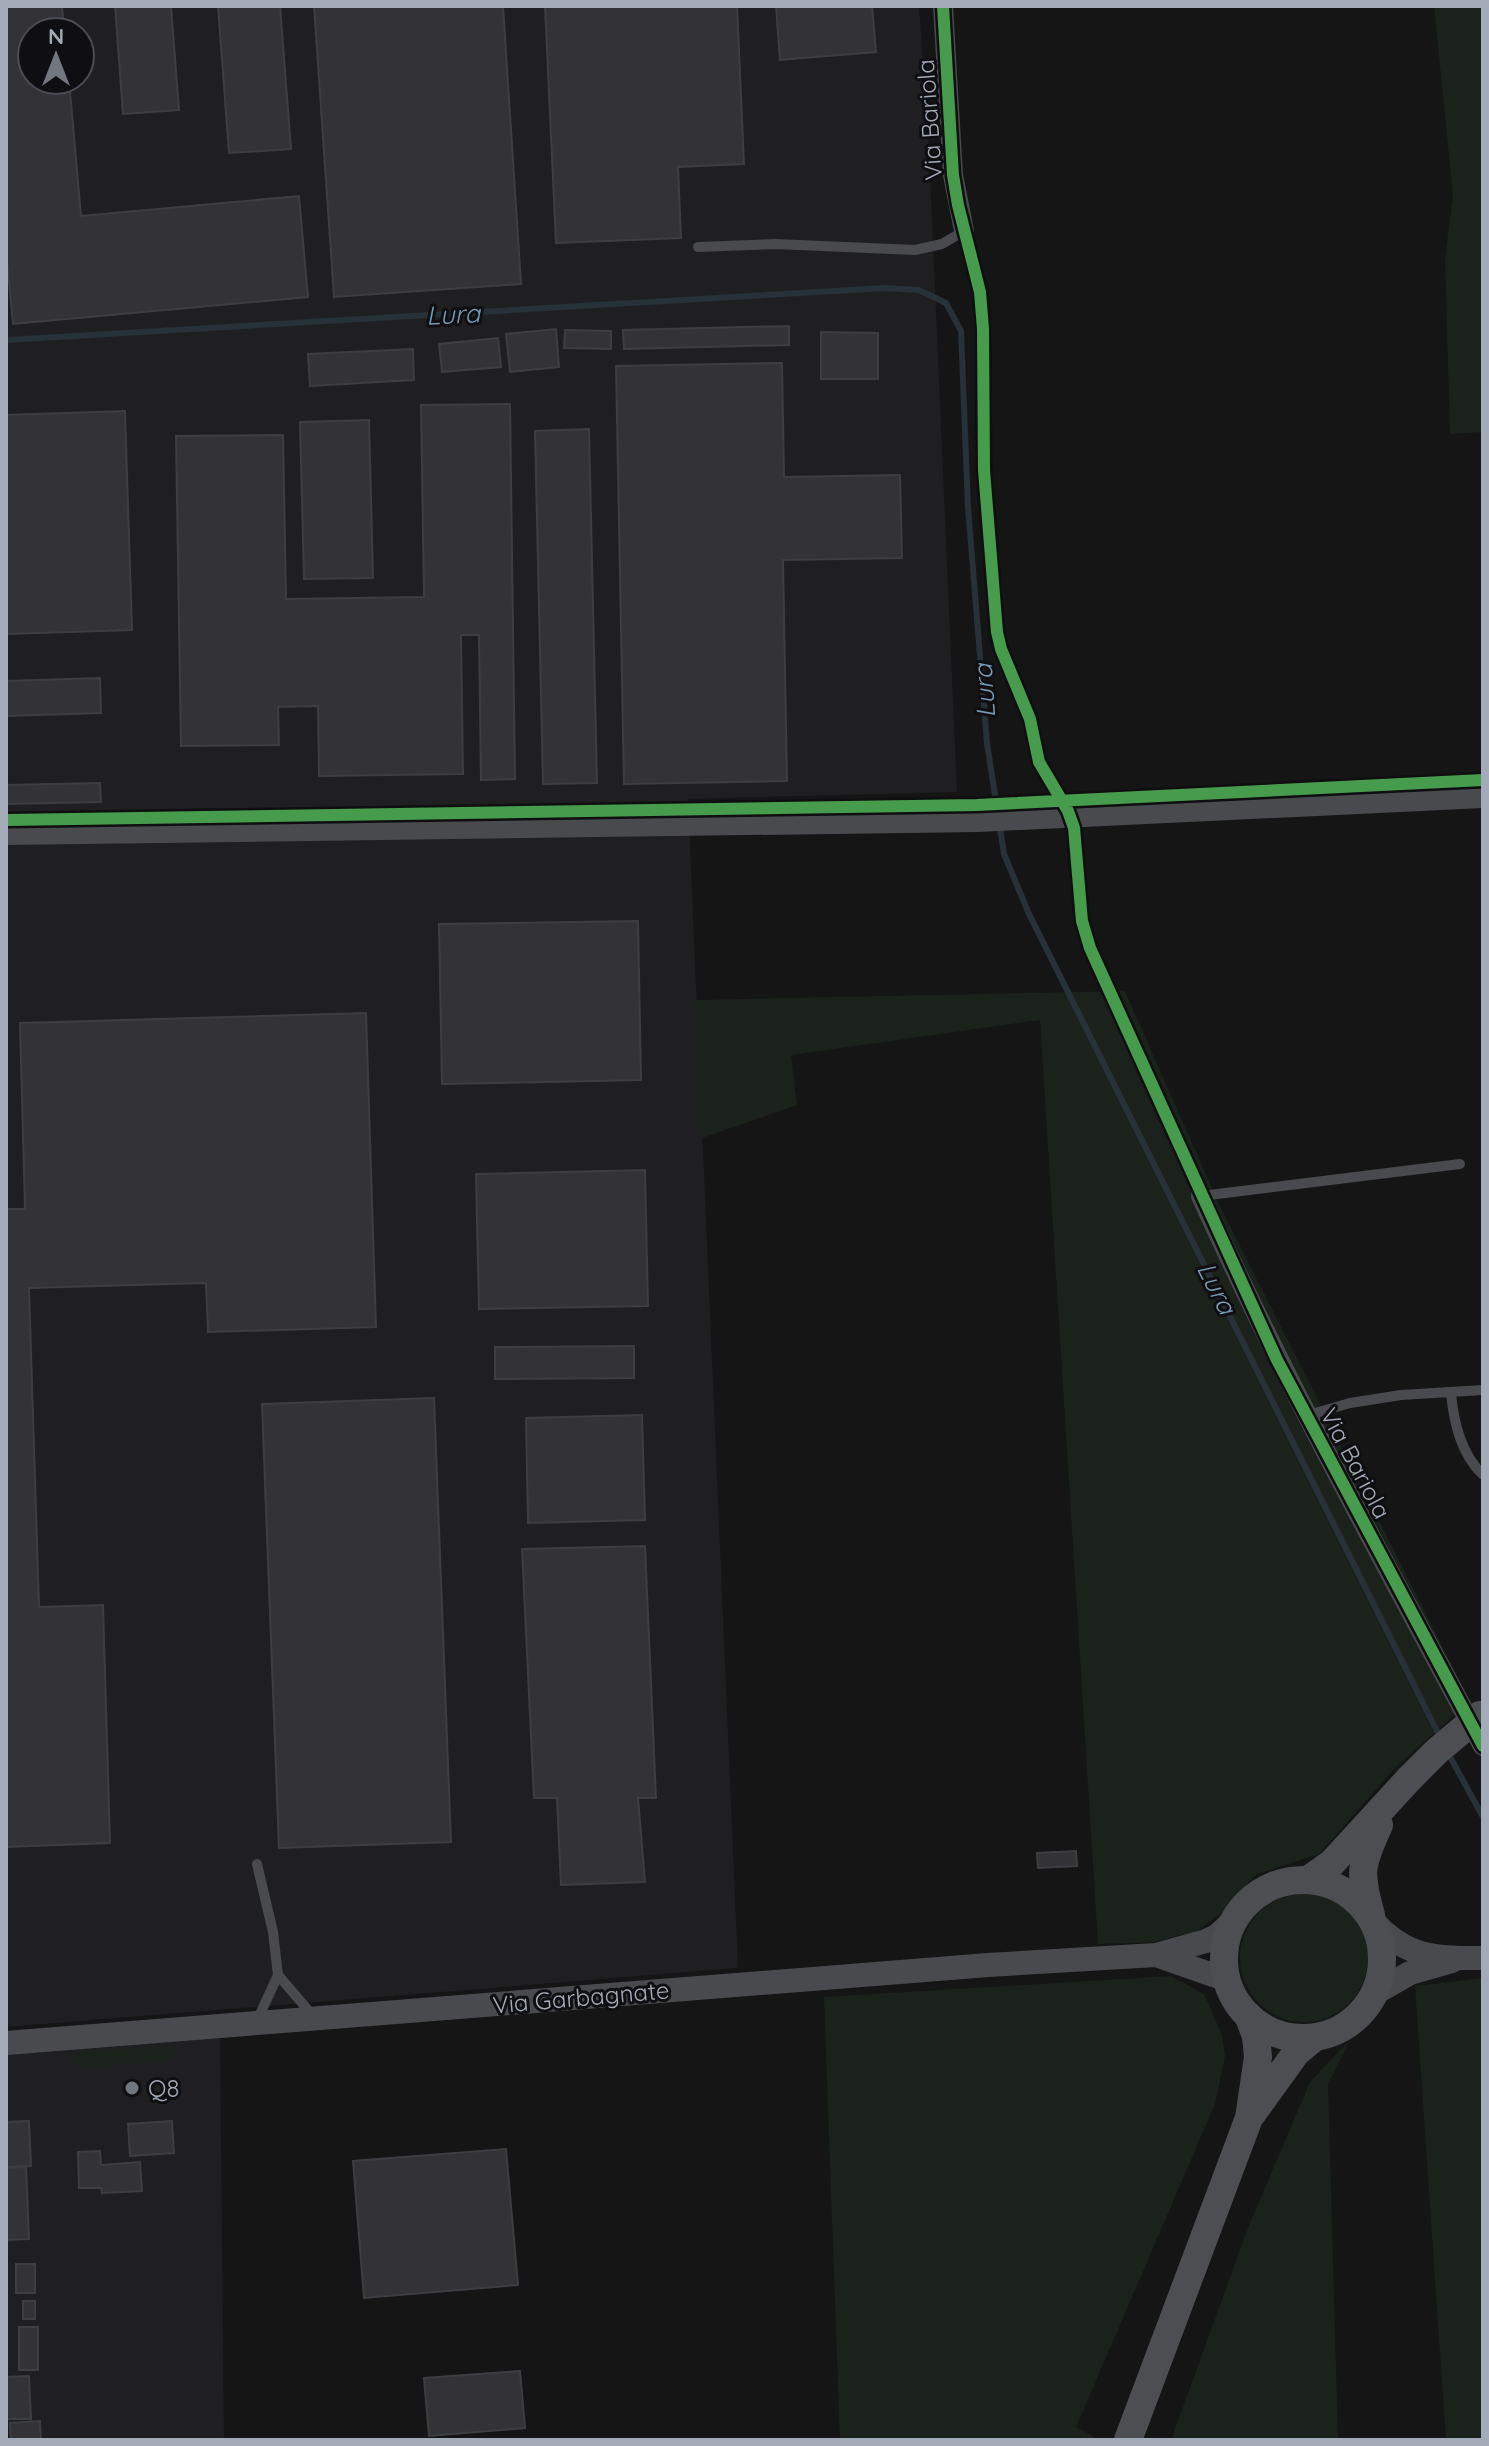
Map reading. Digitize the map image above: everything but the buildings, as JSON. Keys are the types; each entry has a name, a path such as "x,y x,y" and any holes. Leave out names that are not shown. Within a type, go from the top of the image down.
{"main road":[{"path":"1308,1880 1332,1863 1437,1751 1481,1714"},
{"path":"1372,1920 1360,1904 1345,1892 1327,1884 1308,1880 1286,1882 1266,1889 1248,1902 1234,1920 1227,1939 1224,1959 1227,1980 1235,1999 1248,2015 1268,2030 1290,2037 1315,2037 1339,2030 1360,2014 1375,1993 1383,1956 1361,1879 1364,1857 1389,1803"},
{"path":"1128,2440 1249,2118 1258,2057 1256,2036 1248,2015"},
{"path":"1249,2118 1296,2053 1315,2037"}],"street":[{"name":"Via Bariola","path":"943,6 953,175 964,231"},
{"path":"6,835 978,822 1483,798"},
{"name":"Via Bariola","path":"1201,1196 1305,1416 1483,1746"},
{"name":"Via Garbagnate","path":"6,2043 1019,1962 1156,1955 1206,1941 1217,1936 1234,1920"},
{"path":"1372,1920 1389,1938 1408,1950 1428,1955 1474,1958"},
{"name":"Via Garbagnate","path":"1156,1955 1227,1980"},
{"path":"1375,1993 1410,1973 1474,1958"}],"lane":[{"path":"698,247 775,244 915,250 942,244 964,231"},
{"path":"1201,1196 1460,1164"},
{"path":"1305,1416 1350,1403 1401,1395 1483,1390"},
{"path":"1451,1394 1456,1426 1474,1466 1483,1475"},
{"path":"255,2024 278,1975 273,1932 257,1864"},
{"path":"278,1975 316,2018"}],"shaded area":[{"path":"6,6 919,6 928,130 957,792 688,799 738,1968 6,2027"},
{"path":"1434,6 1483,6 1483,432 1450,434 1445,258 1453,196"},
{"path":"1125,991 1218,1202 1470,1701 1396,1767 1319,1854 1257,1874 1223,1912 1197,1931 1154,1942 1098,1944 1040,1020 791,1055 797,1105 702,1138 696,1000"},
{"path":"1304,1894 1329,1899 1349,1913 1363,1933 1368,1958 1363,1983 1349,2003 1329,2017 1304,2022 1279,2017 1259,2003 1245,1983 1240,1958 1245,1933 1259,1913 1279,1899"},
{"path":"1171,1976 1204,1994 1222,2035 1225,2056 1215,2104 1076,2427 1100,2440 840,2440 824,1997"},
{"path":"1483,1978 1483,2440 1446,2440 1415,1986"},
{"path":"220,2036 224,2440 6,2440 6,2052"},
{"path":"1350,2040 1328,2084 1338,2440 1171,2440 1248,2228 1310,2082"},
{"path":"169,2046 175,2054 170,2061 81,2067 75,2062 76,2054 80,2052"}],"waterway":[{"name":"Lura","path":"6,340 886,288 919,290 946,303 961,331 968,507 987,743 1004,854 1029,914 1441,1739"},
{"name":"Lura","path":"1448,1753 1483,1817"}],"cycle path":[{"path":"943,6 953,175 980,292 984,470 997,632 1030,719 1039,762 1068,811 1074,828 1082,921 1090,948 1277,1360 1483,1746"},
{"path":"6,820 977,805 1483,780"}],"place":[{"name":"Q8","path":"132,2088"}]}
